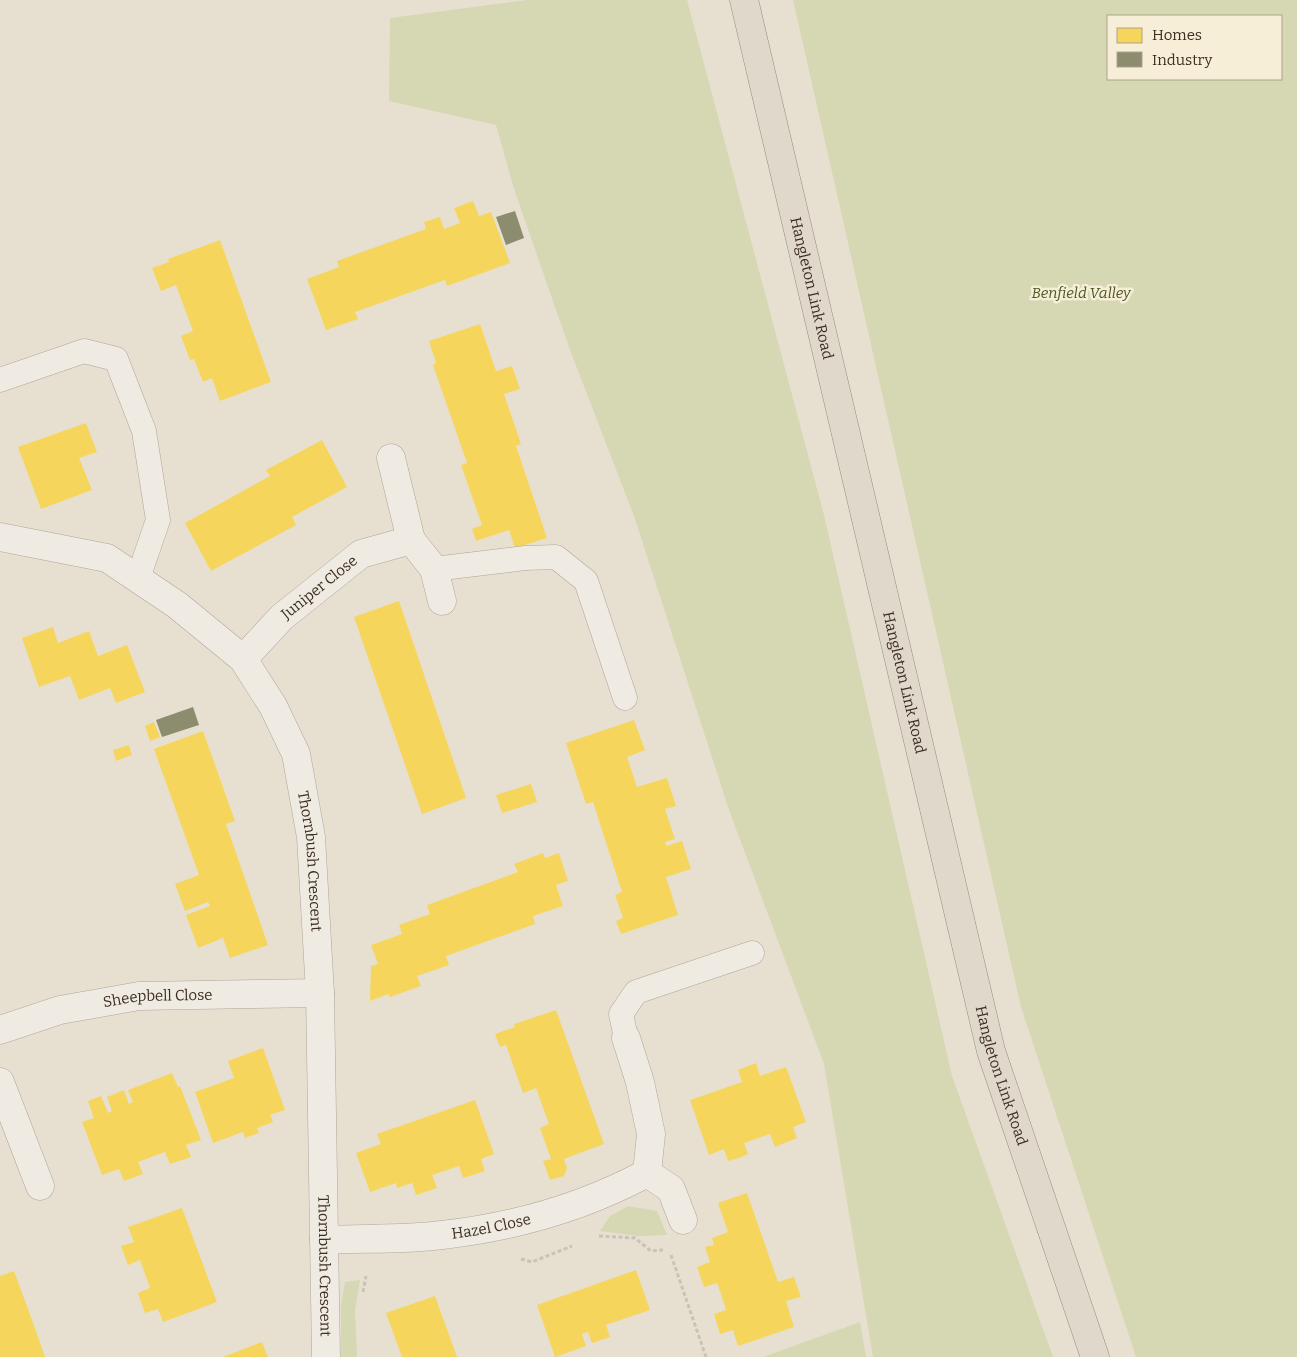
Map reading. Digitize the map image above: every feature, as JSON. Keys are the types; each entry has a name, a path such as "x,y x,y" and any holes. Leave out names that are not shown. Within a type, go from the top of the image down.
{"highway":[{"name":"Hangleton Link Road","path":"744,0 991,1051 1095,1357"}],"street":[{"path":"391,458 411,540 434,569 442,601"},
{"name":"Thornbush Crescent","path":"0,537 107,558 177,605 243,659 273,706 296,754 311,837 320,993 326,1357"},
{"name":"Juniper Close","path":"243,659 282,617 361,554 411,540"},
{"name":"Sheepbell Close","path":"0,1030 60,1010 139,996 320,993"},
{"path":"626,1038 640,1082 651,1134 647,1173 671,1189 683,1220"},
{"path":"0,1082 40,1186"},
{"name":"Hazel Close","path":"324,1240 441,1236 517,1223 582,1203 620,1188 647,1173"}],"lane":[{"path":"0,380 84,351 116,359 144,431 158,520 138,578"},
{"path":"434,569 525,558 556,557 586,581 625,698"},
{"path":"626,1038 621,1014 636,992 752,953"}],"path":[{"path":"683,1220 669,1249 706,1357"}],"green space":[{"path":"528,0 687,0 824,515 952,1076 1053,1357 873,1357 824,1064 729,810 634,516 570,350 514,189 496,125 389,101 390,18"},
{"name":"Benfield Valley","path":"793,0 1297,0 1297,1357 1136,1357 1021,1007"},
{"path":"628,1206 657,1211 667,1235 638,1236 600,1231 610,1216"},
{"path":"360,1280 355,1311 357,1357 341,1357 341,1305 345,1282"},
{"path":"860,1322 866,1357 763,1357"}],"building: Homes":[{"path":"473,201 479,216 491,212 510,263 447,286 445,280 355,312 358,319 326,330 307,279 339,267 337,261 426,229 424,222 440,217 444,229 460,223 454,208"},
{"path":"220,240 271,382 220,401 212,378 203,382 194,359 190,360 181,336 193,331 176,285 161,291 152,268 169,262 168,259"},
{"path":"480,324 496,371 512,366 520,389 504,394 521,444 516,446 547,538 515,548 509,530 476,541 472,529 482,525 461,465 467,463 433,365 436,363 429,341"},
{"path":"86,423 97,452 79,458 92,490 41,509 18,447"},
{"path":"322,440 347,487 292,517 296,525 211,571 185,523 270,476 266,470"},
{"path":"399,601 466,798 422,814 354,617"},
{"path":"53,627 58,643 89,631 98,656 127,645 145,692 116,703 110,688 79,700 70,676 39,687 22,638"},
{"path":"634,720 645,750 627,757 637,787 667,778 676,806 665,809 675,839 665,842 666,846 682,841 691,869 666,877 678,915 621,934 616,921 623,918 615,895 622,892 593,802 586,804 566,743"},
{"path":"154,722 160,737 150,741 145,726"},
{"path":"203,731 235,821 226,824 268,945 230,958 223,938 198,948 186,915 210,906 208,902 185,911 175,884 199,875 154,749"},
{"path":"129,745 132,755 116,761 113,750"},
{"path":"531,784 537,802 502,813 496,795"},
{"path":"543,853 545,858 559,853 568,881 556,885 563,906 533,916 535,924 446,956 449,965 417,976 421,986 390,997 388,994 370,1001 371,966 378,964 371,945 402,934 399,925 430,914 427,905 518,872 514,864"},
{"path":"556,1010 604,1144 564,1159 567,1168 564,1176 550,1180 543,1161 551,1159 540,1128 549,1124 536,1088 523,1093 506,1045 500,1047 495,1034 515,1027 514,1024"},
{"path":"263,1048 285,1110 270,1115 273,1122 257,1128 259,1133 245,1138 243,1132 213,1143 195,1092 234,1078 228,1061"},
{"path":"756,1063 760,1076 786,1067 806,1122 793,1127 797,1138 775,1147 770,1134 744,1143 748,1154 739,1158 728,1161 724,1149 709,1155 690,1100 742,1082 738,1070"},
{"path":"172,1073 178,1087 180,1086 201,1140 186,1145 191,1157 170,1164 165,1152 138,1162 143,1174 124,1181 119,1169 102,1175 82,1122 94,1118 88,1101 101,1096 108,1113 112,1111 107,1097 124,1090 129,1104 133,1102 128,1090"},
{"path":"475,1100 494,1154 481,1159 485,1171 463,1178 459,1166 432,1175 437,1188 416,1195 412,1183 397,1188 396,1183 370,1192 356,1153 381,1144 377,1134"},
{"path":"747,1193 778,1282 794,1277 801,1297 786,1301 794,1327 738,1346 733,1330 720,1334 714,1314 726,1310 721,1294 717,1283 704,1287 697,1267 710,1262 705,1247 714,1245 712,1238 728,1232 718,1203"},
{"path":"182,1208 217,1302 163,1322 158,1309 145,1313 138,1293 150,1288 140,1260 128,1265 121,1246 134,1242 128,1227"},
{"path":"636,1270 650,1310 606,1325 610,1337 592,1343 588,1332 582,1334 586,1346 555,1357 537,1305"},
{"path":"14,1271 45,1357 0,1357 0,1276"},
{"path":"435,1296 457,1357 402,1357 386,1313"},
{"path":"262,1342 268,1357 223,1357"}],"building: Industry":[{"path":"515,211 524,238 506,245 496,217"},
{"path":"193,707 199,725 162,737 156,720"}]}
